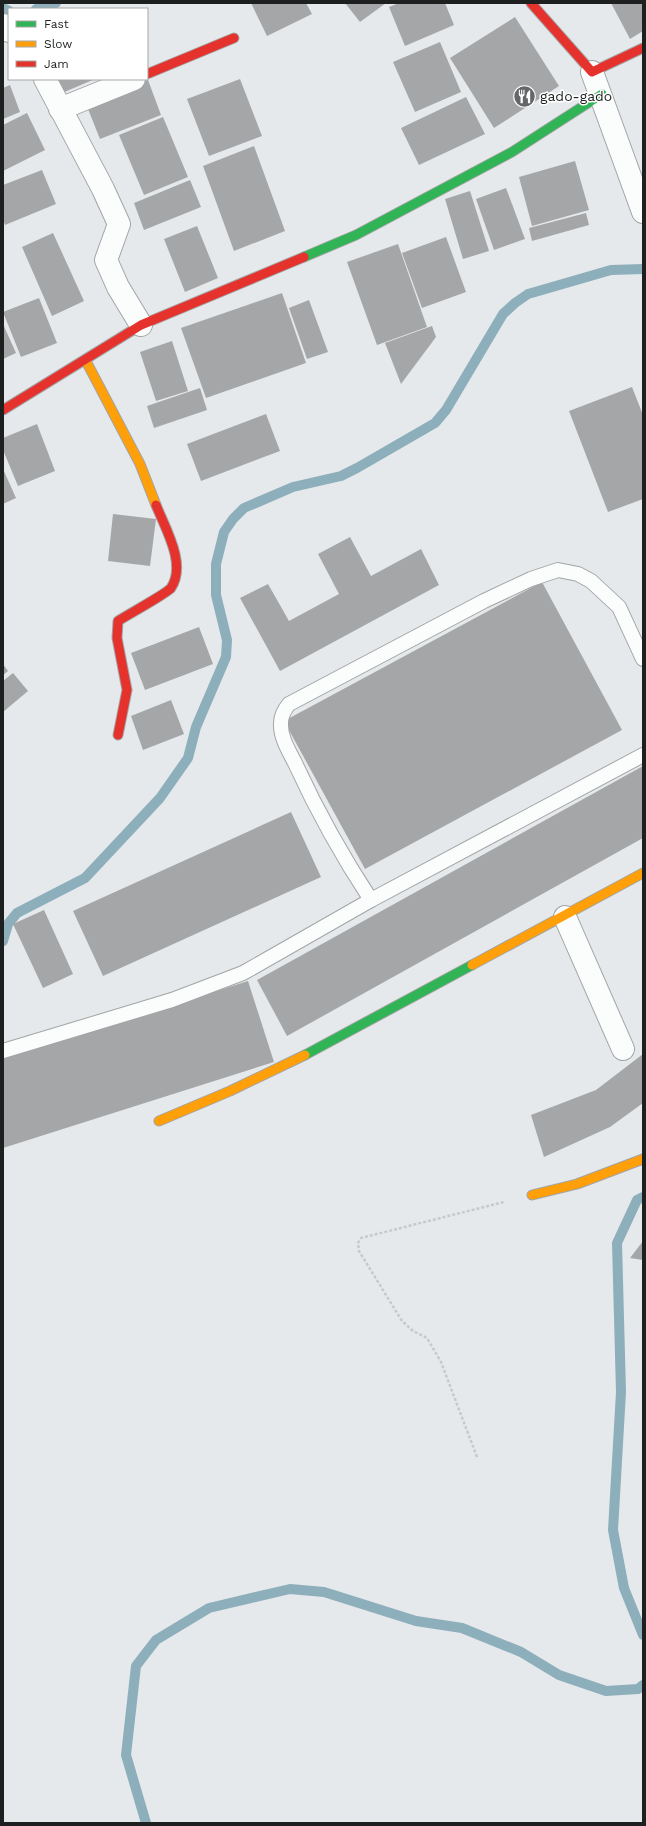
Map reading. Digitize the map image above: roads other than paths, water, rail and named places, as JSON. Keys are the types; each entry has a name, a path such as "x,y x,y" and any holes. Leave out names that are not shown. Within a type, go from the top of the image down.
{"street":[{"path":"531,3 592,72 602,94 643,212"},
{"path":"148,74 234,38"},
{"path":"592,72 643,48"},
{"path":"46,80 103,189 119,224 106,260 118,287 141,325"},
{"path":"60,109 132,80"},
{"path":"3,410 86,361 141,325 356,236 512,152 602,94"},
{"path":"86,361 140,464 176,558 176,577 170,589 118,621 116,638 127,690 118,735"},
{"path":"159,1121 230,1091 299,1058 643,873"},
{"path":"565,916 623,1048"},
{"path":"532,1196 577,1184 643,1159"}],"lane":[{"path":"371,900 340,853 315,808 284,740 280,724 282,713 289,704 484,601 531,579 558,570 578,574 590,581 619,607 643,659"},
{"path":"3,1051 172,1000 243,973 371,900 643,755"}],"waterway":[{"path":"39,8 56,3"},
{"path":"3,8 8,10"},
{"path":"3,941 8,924 17,913 85,878 160,798 188,758 196,727 226,657 227,640 216,595 216,564 224,532 233,519 244,508 293,487 341,476 435,423 446,410 503,314 528,294 611,270 643,269"},
{"path":"643,1197 637,1200 617,1243 621,1392 613,1530 624,1588 643,1635"},
{"path":"146,1823 126,1755 136,1666 156,1640 209,1608 290,1589 324,1592 416,1621 462,1628 521,1652 559,1675 606,1691 638,1689 643,1685"}],"place":[{"name":"gado-gado","path":"524,96"}]}
